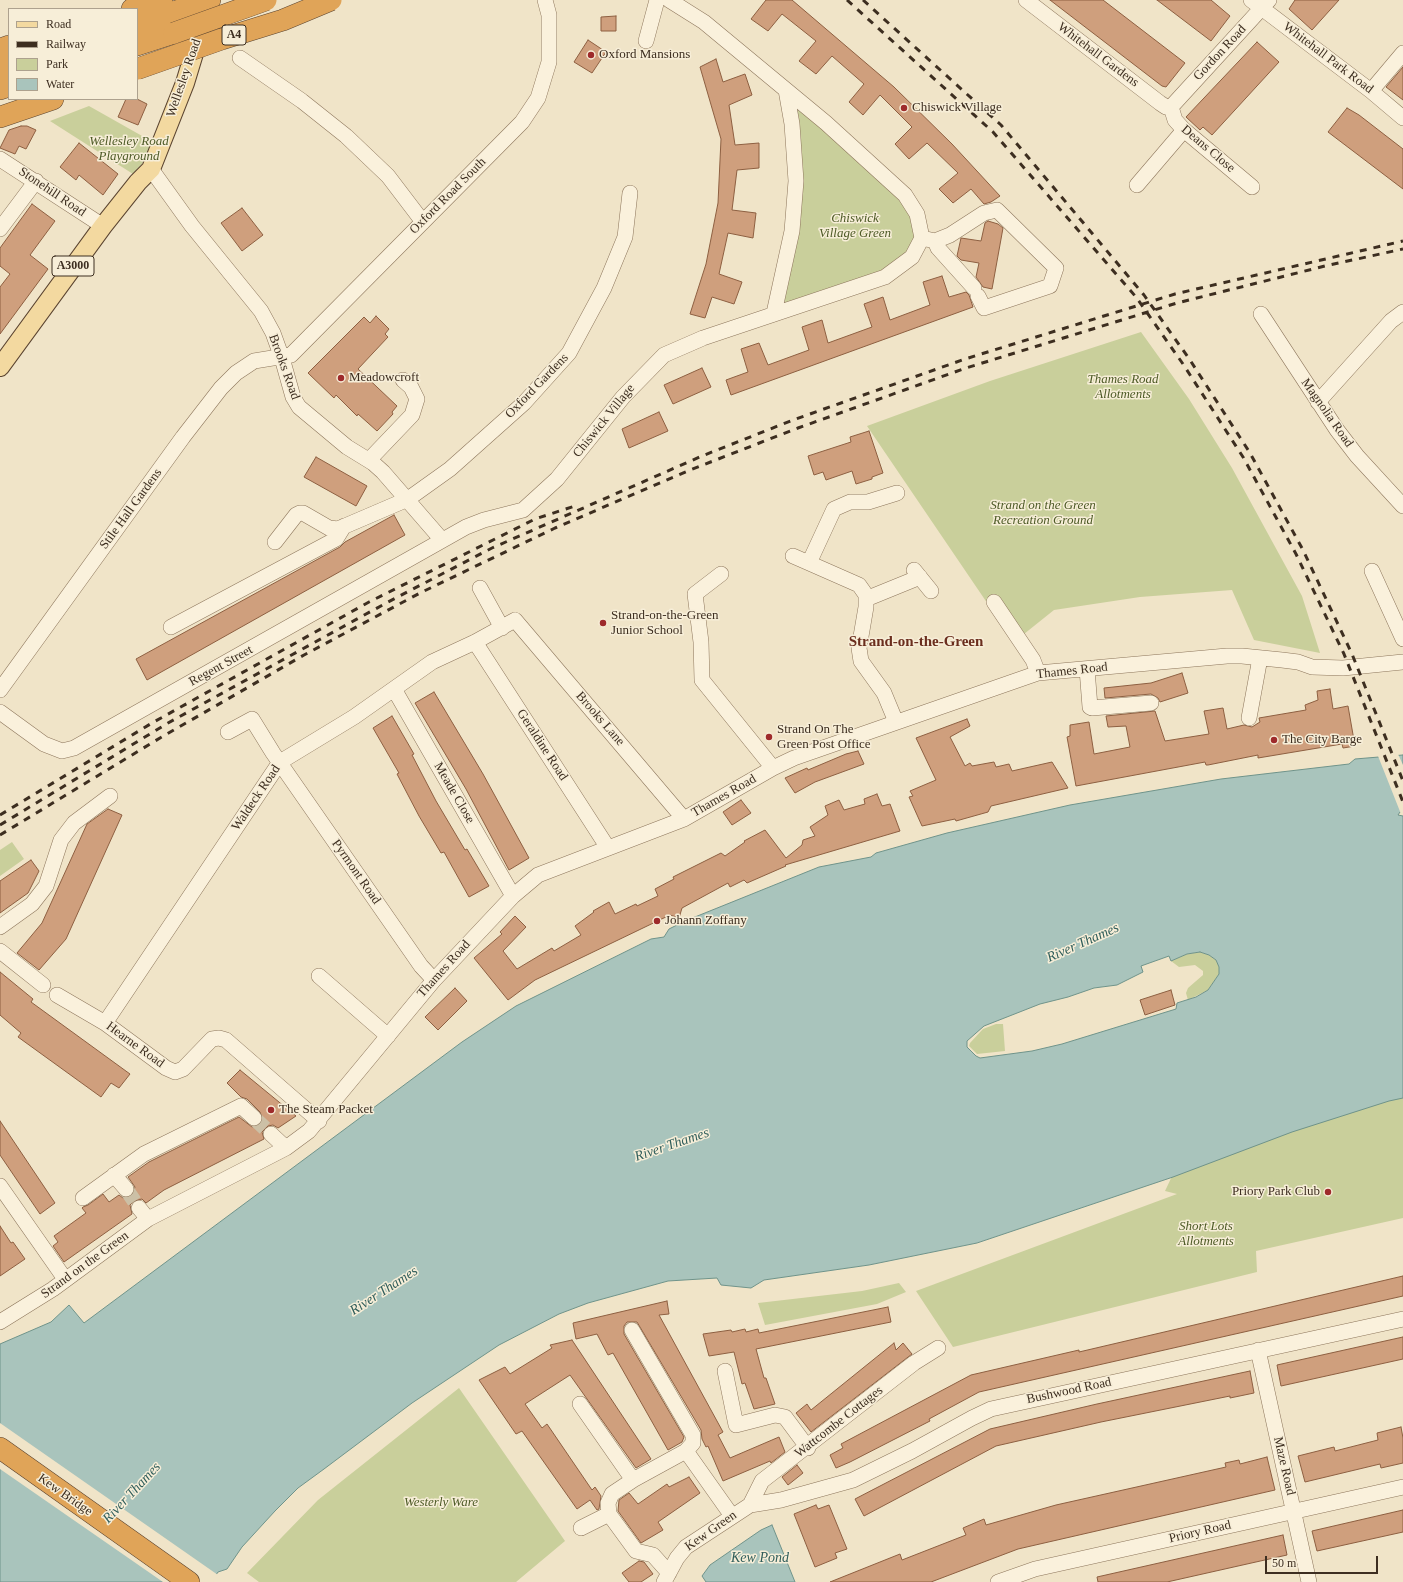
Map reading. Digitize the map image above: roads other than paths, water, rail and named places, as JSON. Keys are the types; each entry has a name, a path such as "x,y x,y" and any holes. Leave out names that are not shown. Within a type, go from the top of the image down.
{"highway":[{"path":"135,8 162,0"},
{"path":"138,24 210,0"},
{"path":"138,45 266,0"},
{"name":"A4","path":"138,69 222,38 283,20 331,0"},
{"path":"0,69 5,52"},
{"path":"0,117 50,100"},
{"name":"Kew Bridge","path":"0,1448 190,1582"}],"main road":[{"name":"Wellesley Road","path":"0,367 103,226 138,182 151,169 185,83 210,0"}],"street":[{"name":"Oxford Road South","path":"282,358 291,355 522,122 538,98 549,62 549,15 545,0"},
{"path":"646,41 657,0"},
{"name":"Whitehall Gardens","path":"1026,0 1160,103 1166,107 1171,107"},
{"path":"675,2 704,22 786,90 905,195 917,214 929,239 976,292 984,308 1050,286 1056,268 997,210 984,213 950,236 929,239"},
{"name":"Gordon Road","path":"1171,107 1261,3"},
{"name":"Whitehall Park Road","path":"1261,3 1403,118"},
{"path":"1371,91 1403,52"},
{"path":"240,58 302,101 346,136 388,176 422,222"},
{"path":"774,313 792,231 796,181 792,124 786,90"},
{"name":"Deans Close","path":"1171,107 1175,120 1184,130 1252,187"},
{"path":"1136,185 1184,130"},
{"name":"Stonehill Road","path":"0,159 103,226"},
{"name":"Brooks Road","path":"151,169 192,226 261,311 273,333 293,397 299,407 347,447 369,460 383,472 442,540"},
{"path":"0,229 36,181"},
{"name":"Oxford Gardens","path":"344,526 408,499 450,468 524,403 569,353 604,288 625,237 630,194"},
{"name":"Chiswick Village","path":"442,540 484,520 523,510 557,479 623,397 664,355 702,338 885,277 912,257 929,239"},
{"path":"1318,402 1391,321 1402,313"},
{"name":"Magnolia Road","path":"1261,314 1318,402 1357,456 1403,505"},
{"name":"Stile Hall Gardens","path":"0,690 183,437 221,388 236,373 254,361 282,358"},
{"path":"369,460 412,415 417,399 411,387 403,380"},
{"path":"809,563 834,509 850,502 868,502 897,493"},
{"path":"275,542 296,515 300,513 333,530 344,526"},
{"path":"171,627 336,539 344,526"},
{"name":"Regent Street","path":"0,712 44,744 62,751 74,748 442,540"},
{"path":"793,556 859,585 866,599 859,648 861,661 884,693 896,722"},
{"path":"1372,571 1403,639"},
{"path":"721,574 695,594 701,642 702,680 734,717 772,768"},
{"path":"866,599 916,574 931,591"},
{"path":"480,588 502,628"},
{"path":"994,602 1033,660 1038,673"},
{"name":"Waldeck Road","path":"105,1023 280,762 354,718 432,662 475,642 515,620"},
{"name":"Brooks Lane","path":"515,620 684,819"},
{"name":"Geraldine Road","path":"475,642 608,848"},
{"name":"Thames Road","path":"170,1207 286,1148 304,1135 319,1121 434,980 513,896 538,875 684,819 772,768 794,758 1038,673 1227,656 1298,662 1312,668 1343,668 1403,662"},
{"path":"1249,718 1260,658"},
{"path":"1087,669 1090,707 1151,702"},
{"name":"Meade Close","path":"394,689 513,896"},
{"name":"Pyrmont Road","path":"228,732 252,719 421,966 434,980"},
{"path":"0,927 32,904 46,886 61,840 74,823 110,796"},
{"path":"0,951 43,985"},
{"path":"319,976 388,1036"},
{"name":"Hearne Road","path":"57,995 105,1023 166,1068 175,1072 183,1069 212,1039 219,1038 226,1040 319,1121"},
{"path":"83,1198 144,1154 241,1106 254,1118"},
{"path":"271,1134 286,1148"},
{"path":"114,1175 126,1189"},
{"path":"0,1186 65,1279"},
{"name":"Strand on the Green","path":"0,1322 42,1296 65,1279 144,1214 170,1207"},
{"name":"Bushwood Road","path":"750,1505 781,1500 853,1480 992,1409 1403,1319"},
{"path":"632,1330 693,1435 693,1443 686,1451 633,1480 612,1494 608,1503 609,1514 636,1551 653,1555 666,1578"},
{"name":"Wattcombe Cottages","path":"750,1505 762,1481 808,1448 914,1363 938,1348"},
{"name":"Maze Road","path":"1258,1350 1309,1582"},
{"path":"724,1371 736,1425 775,1415 785,1417 808,1448"},
{"path":"580,1404 633,1480"},
{"path":"686,1451 732,1516"},
{"name":"Priory Road","path":"998,1582 1035,1569 1403,1487"},
{"name":"Kew Green","path":"666,1578 677,1558 686,1547 750,1505"},
{"path":"581,1528 609,1514"}],"water":[{"name":"River Thames","path":"1403,755 1403,811 1398,815 1403,816 1403,1098 1389,1101 1292,1132 1173,1177 977,1243 869,1265 764,1280 751,1288 721,1285 717,1278 668,1281 588,1303 559,1314 499,1345 412,1403 298,1488 242,1547 227,1569 218,1572 211,1582 0,1582 0,1344 51,1322 69,1305 84,1323 462,1042 516,1006 651,939 664,937 669,929 685,921 819,867 871,857 876,853 947,833 1070,805 1221,779 1349,764 1355,759","holes":["1200,952 1209,955 1216,960 1219,967 1219,974 1208,990 1196,997 1177,1003 1176,1009 1062,1044 1032,1051 980,1058 967,1047 967,1041 984,1026 1040,1004 1068,997 1094,988 1117,985 1143,972 1141,966 1169,956 1171,961 1187,954"]},
{"name":"Kew Pond","path":"772,1525 795,1582 706,1582 702,1576 710,1565 761,1530"}],"tunnel":[{"path":"254,1118 271,1134"},
{"path":"126,1189 139,1208"}],"railway":[{"path":"847,0 993,132 1136,297 1183,364 1243,457 1296,554 1344,654 1403,802"},
{"path":"863,0 1001,125 1144,295 1190,360 1250,453 1303,550 1352,654 1403,781"},
{"path":"0,825 168,723 388,602 492,548 702,456 793,420 965,359 1175,294 1403,241"},
{"path":"0,835 160,738 304,655 420,593 555,528 690,470 798,428 966,368 1177,303 1325,266 1403,249"},
{"path":"0,815 152,723 369,602 535,519 578,505"}],"place":[{"name":"Oxford Mansions","path":"591,55"},
{"name":"Chiswick Village","path":"904,108"},
{"name":"Meadowcroft","path":"341,378"},
{"name":"Strand-on-the-Green Junior School","path":"603,623"},
{"name":"Strand On The Green Post Office","path":"769,737"},
{"name":"The City Barge","path":"1274,740"},
{"name":"Johann Zoffany","path":"657,921"},
{"name":"The Steam Packet","path":"271,1110"},
{"name":"Priory Park Club","path":"1328,1192"}],"district":[{"name":"Strand-on-the-Green","path":"916,642"}],"park label":[{"name":"Wellesley Road Playground","path":"129,150"},
{"name":"Chiswick Village Green","path":"855,226"},
{"name":"Thames Road Allotments","path":"1123,388"},
{"name":"Strand on the Green Recreation Ground","path":"1043,514"},
{"name":"Short Lots Allotments","path":"1206,1234"},
{"name":"Westerly Ware","path":"441,1503"}]}
